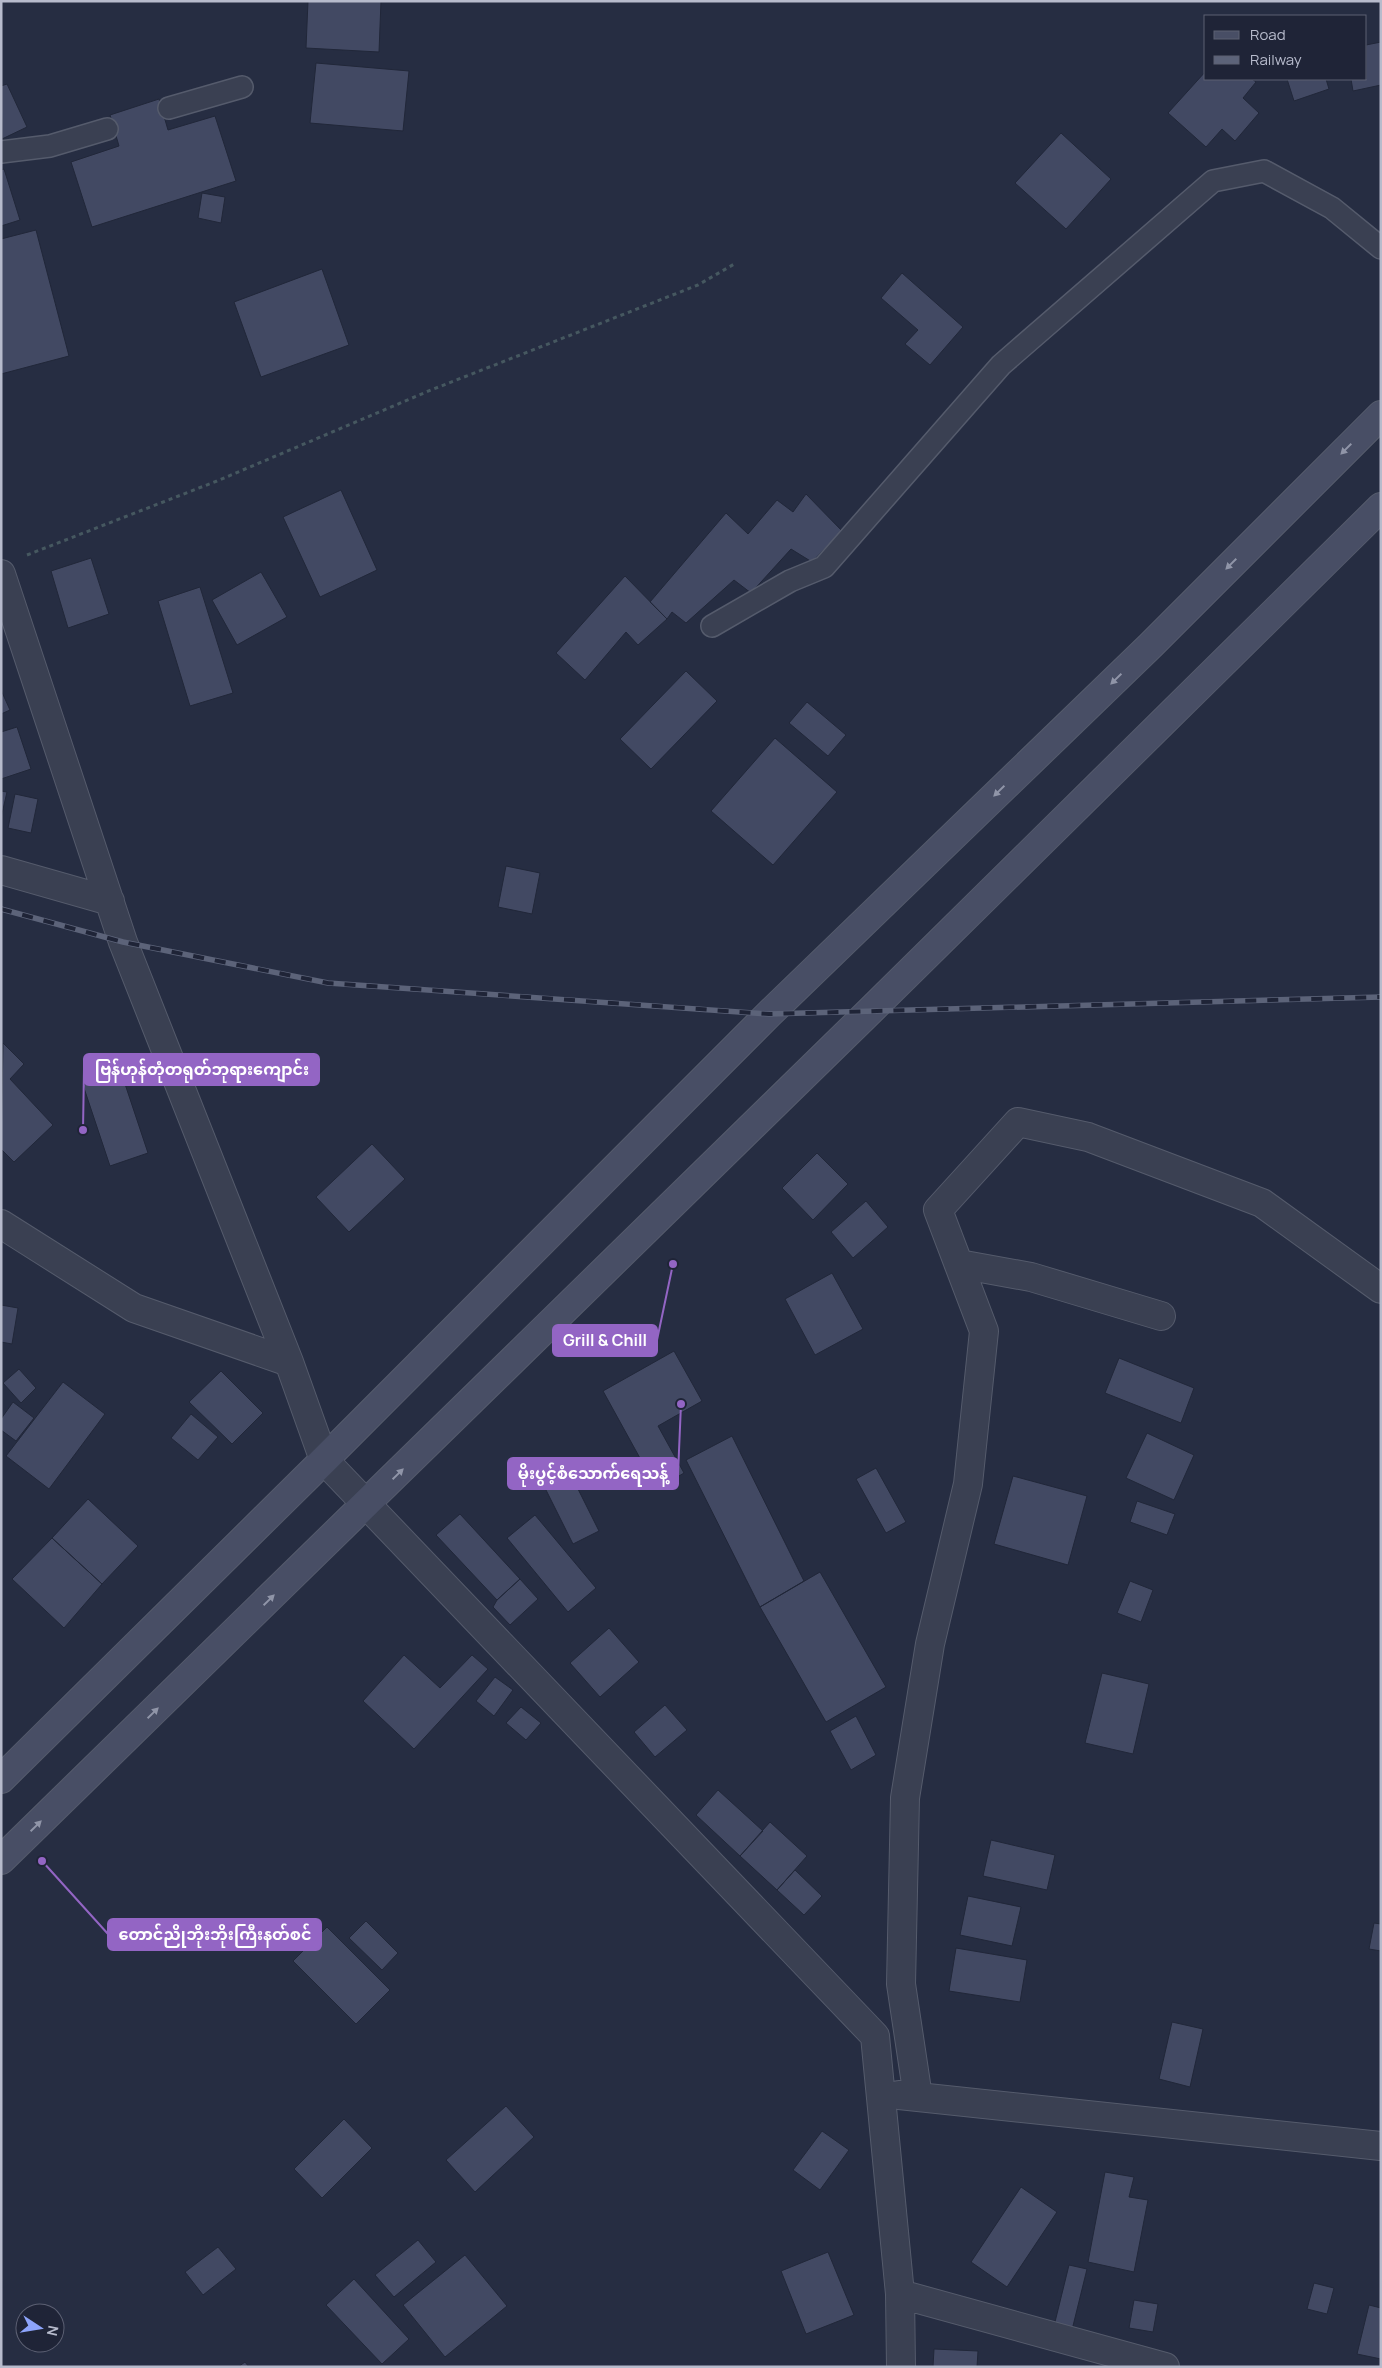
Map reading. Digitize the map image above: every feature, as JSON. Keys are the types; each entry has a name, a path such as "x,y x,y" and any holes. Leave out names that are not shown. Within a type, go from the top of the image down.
{"main road":[{"path":"1,1779 324,1460 769,1014 1150,646 1381,415"},
{"path":"1,1860 368,1504 1381,506"}],"street":[{"path":"10,566 122,942 289,1362 324,1460 875,2036 900,2294 901,2367"},
{"path":"1,870 110,901"},
{"path":"918,2097 901,1984 905,1798 930,1644 968,1484 984,1331 938,1210 1018,1122 1088,1137 1262,1203 1381,1290"},
{"path":"1,1224 134,1308 289,1362"},
{"path":"959,1264 1031,1277 1162,1316"},
{"path":"880,2094 1381,2146"},
{"path":"900,2294 1165,2367"}],"lane":[{"path":"169,108 242,87"},
{"path":"1,152 50,146 107,129"},
{"path":"712,626 790,581 824,567 1002,365 1213,181 1264,171 1332,208 1381,248"}],"path":[{"path":"10,566 431,390 698,285 736,262"}],"building":[{"path":"308,1 381,1 379,52 306,48"},
{"path":"1381,42 1381,85 1353,91 1351,80 1367,80 1367,45"},
{"path":"316,63 409,71 403,131 310,123"},
{"path":"1204,73 1204,80 1253,80 1256,82 1243,98 1259,113 1235,141 1222,129 1206,147 1168,113"},
{"path":"1287,80 1326,80 1329,89 1294,101"},
{"path":"7,84 27,127 2,139 1,86"},
{"path":"159,99 168,130 215,116 236,181 92,227 71,162 119,146 110,115"},
{"path":"1061,133 1111,179 1066,229 1015,183"},
{"path":"4,169 20,220 1,226 1,170"},
{"path":"202,193 225,197 221,223 198,218"},
{"path":"36,230 69,356 1,374 1,239"},
{"path":"322,269 349,345 261,377 234,302"},
{"path":"902,273 963,327 930,365 905,344 918,330 881,298"},
{"path":"341,490 377,570 320,597 283,517"},
{"path":"806,494 842,531 812,562 791,549 751,593 734,580 686,623 672,612 667,619 650,602 726,513 748,534 777,500 793,512"},
{"path":"91,558 109,614 68,628 51,571"},
{"path":"261,572 287,617 237,645 212,600"},
{"path":"625,576 667,619 638,645 626,632 585,680 556,653"},
{"path":"200,587 233,693 190,706 158,601"},
{"path":"686,671 717,701 651,769 620,739"},
{"path":"1,690 10,710 1,714"},
{"path":"807,702 846,735 828,756 789,723"},
{"path":"17,727 31,769 1,779 1,732"},
{"path":"775,738 837,792 773,865 711,811"},
{"path":"1,791 7,792 1,818"},
{"path":"15,794 38,799 31,833 8,828"},
{"path":"506,866 540,873 532,914 498,907"},
{"path":"3,1043 24,1064 10,1079 53,1125 14,1162 1,1149"},
{"path":"121,1072 148,1153 110,1166 83,1085"},
{"path":"372,1144 405,1179 349,1232 316,1197"},
{"path":"817,1153 848,1184 813,1220 782,1188"},
{"path":"866,1201 888,1227 853,1258 831,1232"},
{"path":"832,1273 863,1329 815,1355 785,1299"},
{"path":"1,1305 18,1308 12,1344 1,1342"},
{"path":"674,1351 702,1401 658,1426 684,1473 657,1489 603,1391"},
{"path":"1119,1358 1194,1388 1181,1423 1105,1393"},
{"path":"19,1369 36,1388 21,1403 3,1383"},
{"path":"221,1371 263,1413 232,1444 189,1402"},
{"path":"63,1382 105,1414 49,1489 6,1456"},
{"path":"13,1402 34,1418 16,1441 1,1430 1,1419"},
{"path":"191,1414 218,1437 198,1460 171,1438"},
{"path":"1147,1433 1194,1455 1174,1500 1126,1478"},
{"path":"732,1436 804,1581 760,1607 686,1460"},
{"path":"564,1461 599,1531 573,1544 538,1474"},
{"path":"876,1468 906,1522 886,1533 856,1479"},
{"path":"1013,1476 1087,1496 1068,1565 994,1544"},
{"path":"88,1499 138,1546 102,1584 52,1538"},
{"path":"1137,1501 1175,1514 1167,1535 1130,1522"},
{"path":"460,1514 520,1579 497,1600 436,1535"},
{"path":"535,1515 596,1588 568,1612 507,1538"},
{"path":"52,1538 102,1584 64,1628 12,1579"},
{"path":"820,1572 886,1687 826,1722 760,1607"},
{"path":"520,1579 538,1599 510,1625 493,1607 497,1600"},
{"path":"1130,1581 1153,1590 1141,1622 1117,1613"},
{"path":"609,1628 639,1662 600,1697 570,1663"},
{"path":"404,1655 440,1688 472,1655 488,1669 414,1749 363,1701"},
{"path":"1102,1673 1149,1684 1133,1754 1085,1743"},
{"path":"495,1677 513,1690 494,1716 476,1701"},
{"path":"665,1705 687,1730 655,1757 634,1732"},
{"path":"521,1707 541,1723 526,1740 506,1723"},
{"path":"856,1716 876,1755 851,1770 830,1731"},
{"path":"718,1790 763,1831 740,1856 696,1815"},
{"path":"770,1822 807,1856 777,1890 740,1856"},
{"path":"991,1840 1055,1855 1047,1890 983,1876"},
{"path":"795,1870 822,1896 804,1915 777,1890"},
{"path":"968,1896 1021,1907 1012,1946 960,1935"},
{"path":"366,1921 398,1953 382,1970 349,1938"},
{"path":"1374,1923 1381,1924 1381,1951 1369,1949"},
{"path":"327,1927 390,1990 356,2024 293,1961"},
{"path":"956,1948 1027,1960 1020,2002 949,1991"},
{"path":"1172,2022 1203,2029 1190,2087 1159,2079"},
{"path":"506,2106 534,2137 475,2192 446,2160"},
{"path":"344,2119 372,2148 322,2198 294,2169"},
{"path":"822,2131 849,2150 820,2190 793,2170"},
{"path":"1105,2172 1134,2177 1129,2197 1148,2200 1134,2272 1088,2262"},
{"path":"1021,2187 1057,2212 1007,2287 971,2262"},
{"path":"418,2240 436,2262 394,2297 375,2275"},
{"path":"218,2247 236,2269 203,2295 185,2272"},
{"path":"828,2252 854,2315 806,2334 781,2271"},
{"path":"465,2255 507,2306 445,2357 403,2305"},
{"path":"1069,2265 1087,2269 1072,2330 1054,2326"},
{"path":"354,2279 409,2339 382,2364 326,2305"},
{"path":"1314,2283 1334,2288 1327,2314 1307,2309"},
{"path":"1134,2300 1158,2304 1153,2332 1129,2328"},
{"path":"1369,2305 1381,2308 1381,2359 1357,2354"},
{"path":"934,2349 978,2351 977,2367 933,2367"},
{"path":"245,2362 249,2367 238,2367"}],"railway":[{"path":"1,909 123,942 328,983 769,1014 1381,997"}],"place":[{"name":"ဗြန်ဟုန်တုံတရုတ်ဘုရားကျောင်း","path":"83,1130"},
{"name":"Grill & Chill","path":"673,1264"},
{"name":"မိုးပွင့်စံသောက်ရေသန့်","path":"681,1404"},
{"name":"တောင်ညိုဘိုးဘိုးကြီးနတ်စင်","path":"42,1861"}]}
